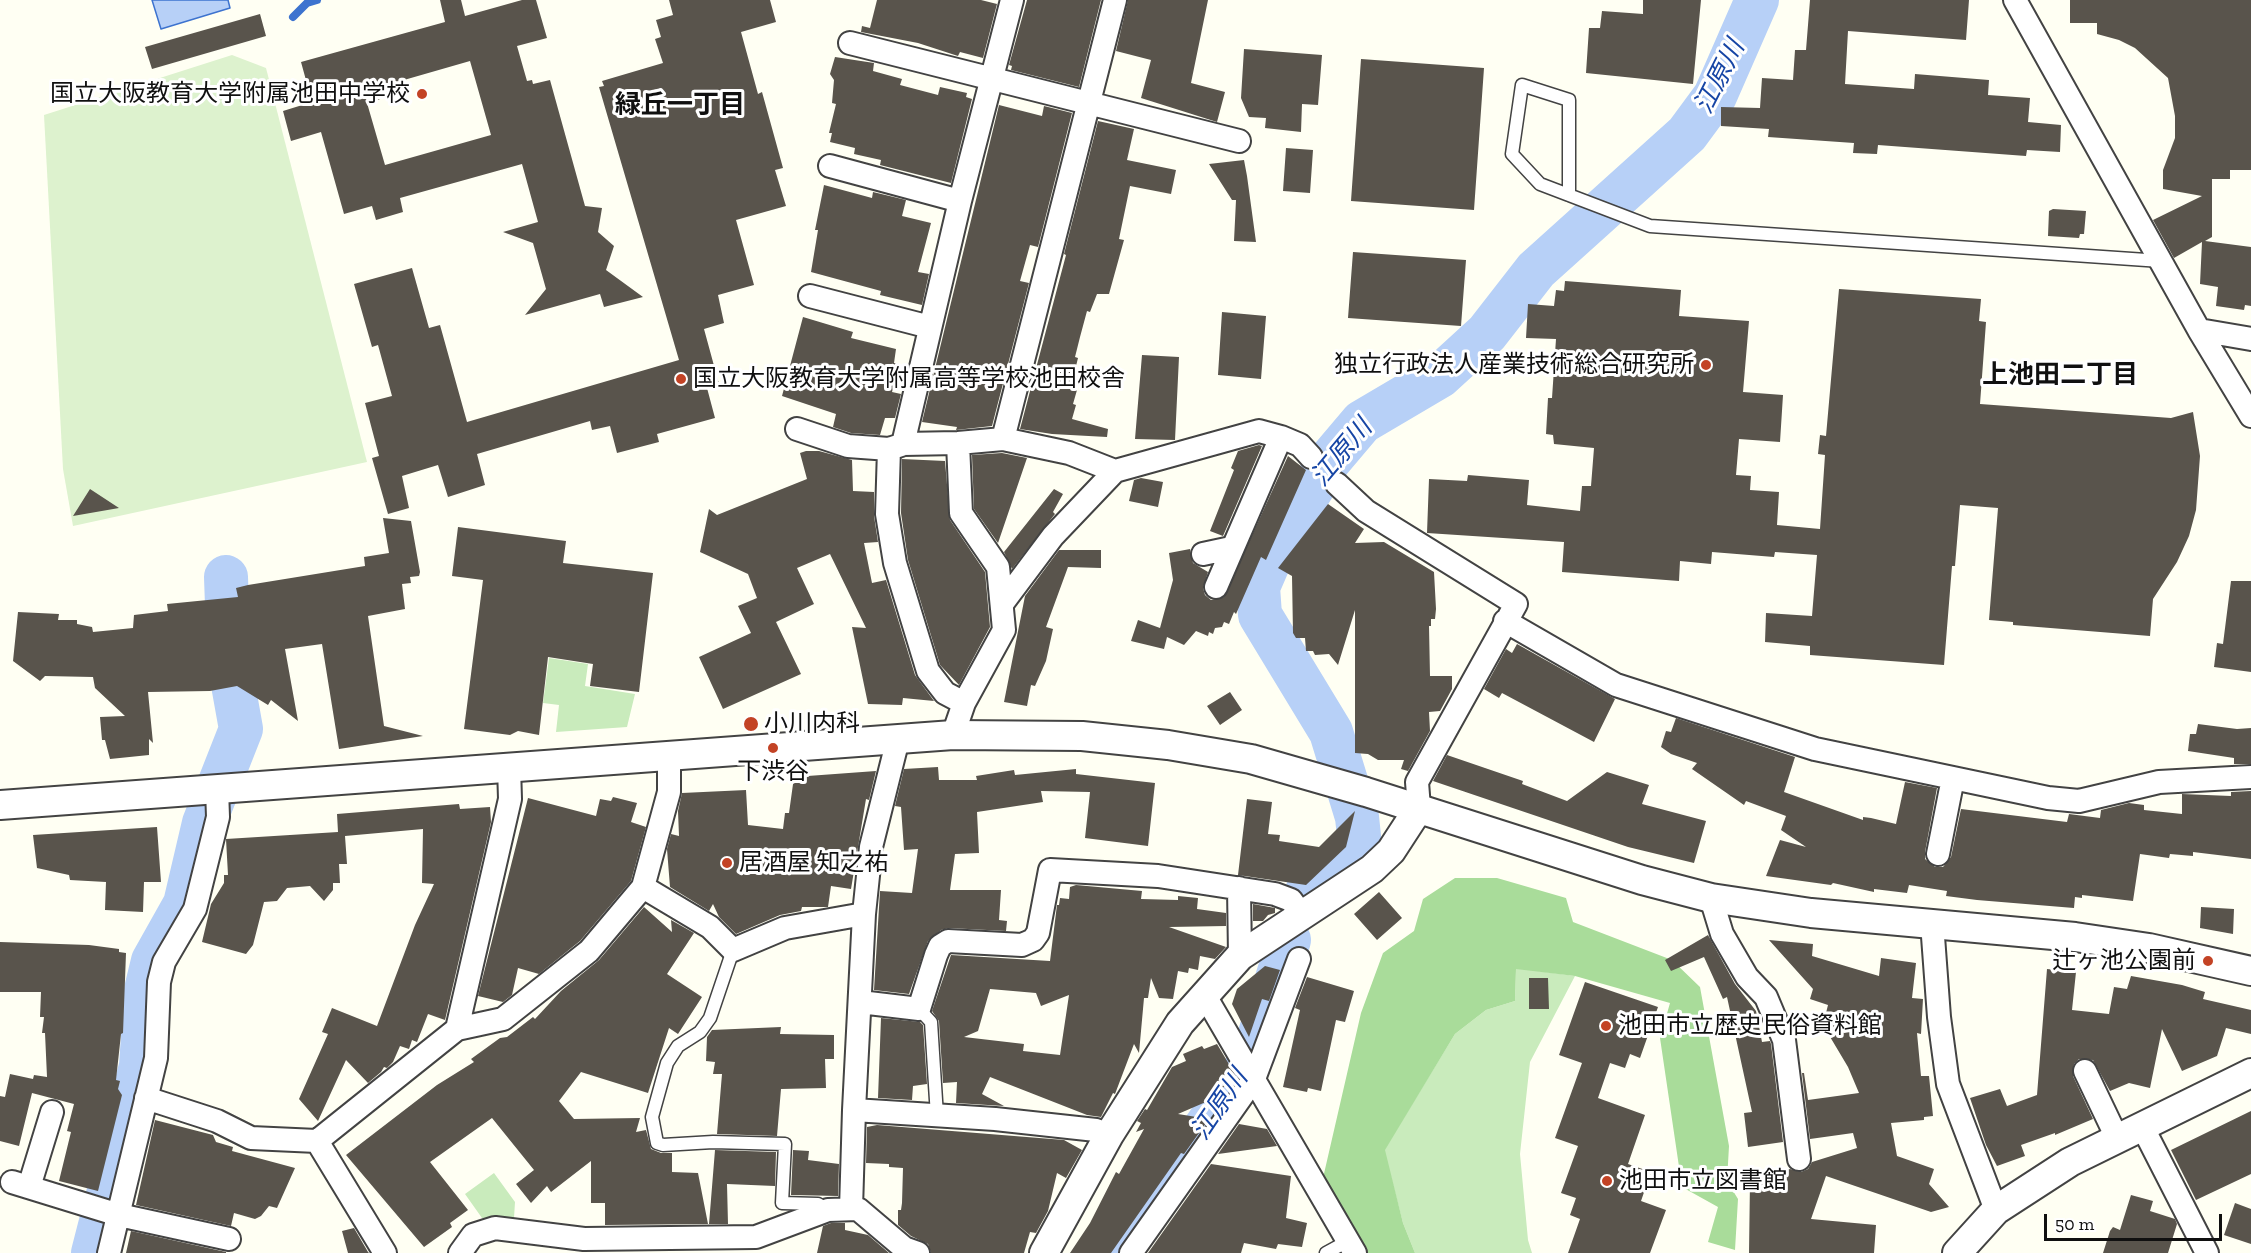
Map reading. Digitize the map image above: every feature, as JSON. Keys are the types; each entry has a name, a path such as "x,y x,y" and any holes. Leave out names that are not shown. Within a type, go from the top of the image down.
{"street":[{"path":"964,703 945,693 928,671 895,563 887,514 896,447 930,327 1012,0"},
{"path":"1003,439 1091,103 1115,0"},
{"path":"2015,0 2199,330 2251,416"},
{"path":"850,43 1239,141"},
{"path":"830,166 960,201"},
{"path":"810,296 930,327"},
{"path":"2199,330 2251,339"},
{"path":"797,429 848,446 896,447 1003,439 1070,453 1114,471"},
{"path":"1002,604 1053,536 1114,471 1206,443 1259,431 1281,436 1300,445 1311,457"},
{"path":"1216,587 1281,436"},
{"path":"953,735 964,703 1004,630 998,567 961,513 958,443"},
{"path":"1044,1253 1109,1136 1180,1023 1204,994 1240,956 1372,869 1391,851 1419,808 1417,782 1504,621 1516,604 1366,511 1336,484"},
{"path":"1203,554 1231,548"},
{"path":"1504,621 1616,685 1815,749 2048,798 2079,801 2159,782 2251,777"},
{"path":"0,805 953,735 1082,736 1168,745 1251,759 1419,808 1642,880 1711,898 1811,913 2075,937 2148,948 2251,971"},
{"path":"851,1209 864,914 871,847 898,739"},
{"path":"146,1098 218,1120 251,1138 317,1141 457,1029 503,1019 590,951 643,887 669,792 669,756"},
{"path":"457,1029 510,799 509,766"},
{"path":"1938,854 1953,778"},
{"path":"109,1253 156,1058 159,982 164,962 195,909 218,817 217,789"},
{"path":"860,1002 919,1009 940,946 948,941 1022,945 1033,940 1038,933 1050,870 1158,876 1275,894 1291,900 1302,915"},
{"path":"643,887 710,927 733,950 785,928 864,914"},
{"path":"1239,888 1240,956"},
{"path":"1711,898 1722,934 1747,977 1766,997 1784,1040 1799,1159"},
{"path":"1932,923 1939,1017 1948,1084 1996,1210"},
{"path":"1131,1253 1249,1070 1299,959"},
{"path":"1204,994 1352,1247"},
{"path":"2085,1071 2116,1138"},
{"path":"1957,1253 1996,1210 2070,1162 2251,1073"},
{"path":"854,1110 1096,1130 1109,1136"},
{"path":"52,1112 21,1185 119,1215 229,1239"},
{"path":"2142,1126 2207,1253"},
{"path":"317,1141 385,1253"},
{"path":"460,1253 473,1235 495,1228 584,1239 756,1237 828,1210 851,1209 858,1209 904,1248 918,1253"}],"lane":[{"path":"1569,195 1569,100 1522,85 1512,154 1540,184 1650,226 2161,261"},
{"path":"733,950 710,1018 700,1032 678,1046 667,1063 652,1117 657,1143 663,1145 713,1142 785,1144 782,1203 818,1204 828,1210"},
{"path":"919,1009 931,1022 937,1116"},
{"path":"1326,1253 1352,1247"}],"green space":[{"path":"232,55 266,68 367,462 73,526 63,469 44,115"},
{"path":"549,658 588,664 585,686 635,694 627,727 556,732 559,705 543,703"},
{"path":"1455,878 1497,878 1566,898 1573,922 1672,960 1700,987 1729,1146 1727,1181 1738,1199 1735,1250 1708,1242 1718,1207 1682,1187 1660,1038 1670,1003 1575,976 1516,969 1515,1001 1486,1010 1455,1034 1385,1150 1403,1223 1415,1253 1362,1253 1323,1178 1361,1013 1383,953 1414,931 1423,899"},
{"path":"1516,968 1575,976 1530,1062 1520,1154 1528,1240 1532,1253 1415,1253 1403,1223 1384,1150 1455,1034 1486,1010 1515,1001"},
{"path":"494,1173 515,1202 514,1218 482,1218 465,1194"}],"water":[{"path":"152,0 228,0 230,8 161,29"}],"building":[{"name":"国立大阪教育大学附属池田中学校","path":"440,0 461,0 465,16 522,0 536,0 547,38 517,46 527,81 532,80 533,84 550,80 585,206 602,208 598,232 614,246 606,270 643,297 604,307 600,294 525,315 546,289 533,243 503,232 538,222 522,164 400,198 403,212 376,220 372,206 344,214 321,132 291,141 283,111 312,102 301,62 445,22","holes":["470,61 491,135 385,165 367,103 400,93 397,82"]},
{"path":"669,0 770,0 776,22 741,32 758,94 762,92 783,168 775,170 786,206 736,220 754,285 718,295 724,323 704,329 719,384 707,388 715,418 657,434 659,442 617,453 610,426 592,430 590,421 477,454 485,485 448,497 438,465 402,476 409,508 388,514 372,458 379,456 365,403 392,396 378,345 372,347 354,284 412,268 429,328 440,325 467,422 679,360 599,87 604,86 602,81 663,63 655,39 661,37 656,20 673,15"},
{"path":"877,0 981,0 997,4 983,58 960,52 958,56 918,43 861,32 862,26 870,28"},
{"path":"1027,0 1101,0 1079,87 1011,70 1012,66 1009,65"},
{"path":"1128,0 1208,0 1191,83 1225,92 1217,122 1141,98 1151,60 1116,51"},
{"path":"1643,0 1701,0 1693,84 1586,73 1589,28 1600,28 1602,11 1643,14"},
{"path":"1810,0 1969,0 1966,40 1848,31 1845,84 1914,89 1915,74 1989,80 1988,95 2030,98 2028,122 2061,125 2060,152 2027,150 2026,156 1878,145 1877,154 1853,153 1854,143 1768,137 1769,129 1721,126 1721,107 1760,108 1762,78 1793,80 1795,50 1806,50"},
{"path":"2070,0 2251,0 2251,170 2230,170 2230,179 2212,179 2212,237 2205,241 2251,247 2251,306 2245,305 2244,310 2216,306 2218,287 2200,284 2202,242 2174,258 2153,220 2202,196 2163,189 2163,170 2175,138 2175,116 2168,78 2135,48 2119,40 2097,34 2097,23 2070,23"},
{"path":"260,14 266,36 152,69 145,47"},
{"path":"1244,49 1322,55 1318,105 1302,104 1301,132 1265,128 1266,118 1249,117 1241,98"},
{"path":"835,57 874,63 873,71 902,79 900,85 938,95 940,87 967,93 966,97 972,99 951,183 880,165 881,160 854,154 855,148 830,142 832,133 829,133 836,104 832,103 834,80 830,74"},
{"path":"1361,59 1484,68 1474,210 1351,201"},
{"path":"999,105 1042,116 1044,106 1072,113 1038,247 1030,245 1020,281 1029,283 992,426 956,430 957,427 922,422"},
{"path":"1098,121 1134,129 1127,160 1176,170 1171,194 1130,186 1119,239 1124,240 1109,294 1097,294 1090,312 1087,311 1080,337 1075,357 1078,358 1075,370 1079,370 1074,389 1077,390 1073,404 1076,405 1072,419 1108,429 1107,437 1052,434 1020,429 1066,255 1064,254"},
{"path":"1286,148 1313,150 1310,193 1283,191"},
{"path":"1244,160 1256,242 1234,241 1236,200 1232,200 1209,164"},
{"path":"824,185 872,198 873,192 906,200 902,216 931,223 918,272 929,274 922,305 880,295 881,291 811,272 818,230 815,230"},
{"path":"2053,209 2086,211 2084,234 2080,234 2079,238 2048,236 2049,211"},
{"path":"1353,252 1466,260 1461,326 1348,318"},
{"path":"1565,281 1681,290 1679,316 1749,321 1743,392 1783,395 1780,442 1739,439 1736,475 1751,476 1750,490 1779,492 1777,525 1820,529 1825,455 1818,454 1820,435 1826,436 1839,289 1981,299 1979,321 1986,322 1980,404 2171,418 2193,412 2200,456 2196,510 2189,536 2177,562 2153,599 2150,636 2013,625 2013,622 1989,620 1998,508 1960,505 1955,566 1952,566 1944,665 1810,655 1810,646 1765,642 1766,613 1812,616 1817,555 1775,552 1774,557 1712,552 1711,564 1680,561 1679,581 1562,572 1564,542 1427,533 1429,479 1467,481 1468,475 1529,480 1527,505 1580,511 1582,486 1591,486 1594,448 1554,444 1553,435 1546,434 1548,398 1552,398 1556,339 1526,338 1528,304 1554,306 1556,290 1564,291"},
{"path":"1222,312 1266,316 1261,379 1218,375"},
{"path":"803,317 853,332 851,338 896,349 894,363 899,364 892,392 901,394 895,418 885,418 880,435 851,433 833,427 836,414 782,396"},
{"path":"1142,355 1179,357 1175,440 1135,439"},
{"path":"1262,446 1223,536 1210,531 1234,470 1231,468 1238,451"},
{"path":"819,451 852,460 853,491 874,492 874,516 878,542 864,543 872,583 886,580 915,675 934,701 903,698 902,705 868,704 852,627 866,628 830,554 797,568 814,604 776,622 801,674 723,709 699,657 751,633 738,606 757,598 748,574 700,552 709,509 717,515 807,479 800,453"},
{"path":"1002,453 1027,458 998,543 974,509 972,455"},
{"path":"1288,456 1306,470 1266,560 1261,557 1236,614 1234,612 1229,624 1224,622 1222,627 1215,628 1213,634 1209,632 1208,636 1196,631 1184,645 1167,637 1164,649 1131,641 1138,620 1160,628 1173,580 1169,553 1190,549 1193,563 1208,572 1203,588 1205,595 1211,600 1224,597"},
{"path":"902,459 945,461 950,520 985,572 990,627 959,685 940,665 908,560 901,513"},
{"path":"1141,478 1163,482 1158,507 1129,501 1134,480"},
{"path":"90,489 119,508 73,516"},
{"path":"1054,489 1063,494 1053,512 1055,514 1012,569 1004,552"},
{"path":"1328,504 1364,529 1355,543 1384,542 1434,572 1436,609 1435,619 1431,619 1431,626 1429,626 1430,676 1452,676 1452,689 1440,711 1429,712 1430,731 1408,771 1401,769 1404,760 1378,760 1368,754 1355,753 1355,610 1338,665 1329,654 1315,655 1313,651 1306,651 1305,638 1296,638 1293,633 1292,576 1278,568"},
{"path":"383,518 411,521 420,572 419,576 410,577 411,583 402,584 405,609 368,616 384,726 423,736 339,749 322,644 285,649 298,721 271,700 268,705 237,686 210,691 148,692 153,743 149,739 149,755 110,759 105,740 102,740 100,717 125,716 95,688 93,677 45,676 40,681 13,661 18,612 59,614 58,620 77,620 77,624 92,627 93,632 133,628 134,615 168,611 167,604 238,597 236,588 248,585 365,566 364,557 389,553"},
{"path":"458,527 566,541 563,563 653,573 639,692 590,686 593,664 548,657 539,735 518,731 510,735 464,729 483,580 452,576"},
{"path":"1059,550 1101,550 1101,568 1068,567 1046,627 1053,629 1046,661 1035,686 1031,685 1027,706 1004,702 1025,596"},
{"path":"2231,581 2251,581 2251,672 2214,667 2217,643 2223,644"},
{"path":"1517,644 1615,699 1594,742 1502,693 1499,698 1484,689 1506,649 1512,653"},
{"path":"1230,692 1242,710 1220,725 1207,706"},
{"path":"1676,718 1795,757 1784,792 1863,820 1863,817 1896,824 1905,782 1937,788 1925,852 1925,859 1935,867 1943,867 1951,857 1961,809 2067,822 2069,814 2100,818 2101,810 2129,803 2144,805 2144,810 2182,814 2182,794 2231,796 2231,792 2251,791 2251,859 2193,852 2193,856 2170,854 2169,858 2140,854 2133,901 2082,895 2082,898 2075,897 2074,908 1946,896 1947,891 1909,885 1907,893 1874,889 1874,892 1833,883 1831,885 1766,876 1780,840 1806,847 1781,830 1786,816 1746,801 1744,805 1692,769 1697,763 1671,754 1661,747 1666,731 1671,732"},
{"path":"2198,724 2237,729 2251,728 2251,764 2234,764 2234,758 2188,751 2190,734 2196,734"},
{"path":"1447,755 1523,781 1522,784 1567,801 1607,772 1649,785 1642,804 1706,821 1694,863 1628,847 1433,781"},
{"path":"938,767 939,780 977,780 976,776 1014,770 1015,775 1076,769 1076,774 1155,783 1148,846 1085,838 1090,792 1041,791 1043,802 977,812 979,853 955,854 950,890 1001,890 999,920 1007,921 1006,931 949,928 941,930 928,941 909,994 874,990 880,891 912,893 918,849 904,850 901,807 895,806 904,769"},
{"path":"876,771 869,800 866,799 851,889 831,886 828,907 802,907 801,911 780,915 736,934 719,917 713,904 709,911 670,887 667,849 671,834 679,836 678,811 682,793 746,790 748,825 783,829 785,813 789,813 794,777"},
{"path":"613,797 637,803 631,822 646,827 631,881 580,941 539,974 518,968 512,995 503,1002 478,996 528,798 596,816 600,799 611,801"},
{"path":"1247,799 1272,802 1268,834 1280,835 1279,841 1319,847 1355,811 1346,847 1306,885 1238,875"},
{"path":"459,804 460,809 490,807 491,822 445,1020 428,1014 417,1042 412,1040 409,1049 400,1046 393,1062 387,1068 384,1067 368,1083 346,1060 318,1121 299,1099 328,1034 322,1032 332,1008 377,1026 415,925 434,884 422,883 423,829 345,836 347,864 339,864 340,883 333,883 333,890 324,901 310,886 287,888 277,901 264,902 253,945 246,954 202,942 211,904 224,883 224,875 228,875 226,839 338,832 337,814"},
{"path":"157,827 161,882 144,882 143,912 105,910 106,882 70,880 69,875 37,868 33,835"},
{"path":"1076,885 1142,891 1141,899 1178,900 1178,896 1198,898 1197,909 1226,913 1226,926 1169,927 1226,947 1215,959 1200,956 1198,970 1189,968 1188,973 1178,971 1173,999 1159,998 1151,978 1148,998 1144,998 1139,1053 1134,1044 1115,1094 1113,1093 1101,1117 1087,1115 990,1077 982,1094 1004,1106 956,1103 957,1082 943,1083 939,1021 932,1011 951,955 1050,961 1057,905 1059,905 1060,898 1069,899 1070,887","holes":["990,989 1036,993 1041,1006 1069,995 1060,1055 1023,1051 1024,1044 964,1037 978,1031"]},
{"path":"1379,892 1402,918 1377,940 1354,914"},
{"path":"1253,904 1275,908 1275,913 1268,915 1263,921 1253,921"},
{"path":"644,907 672,932 671,920 694,933 667,974 702,997 678,1034 669,1028 648,1093 581,1072 559,1101 574,1119 640,1118 636,1132 646,1130 651,1149 661,1153 672,1153 672,1172 698,1173 708,1224 605,1225 605,1203 591,1203 591,1161 551,1192 547,1186 531,1203 516,1184 534,1170 492,1118 430,1162 468,1210 450,1223 452,1227 424,1247 346,1155 437,1085 474,1062 471,1059 500,1038 507,1037 533,1017 535,1019 561,991 599,960"},
{"path":"2201,907 2234,909 2233,934 2200,928"},
{"path":"1708,935 1735,984 1756,1011 1762,1042 1770,1041 1783,1142 1748,1147 1744,1113 1752,1112 1727,997 1723,999 1704,957 1671,971 1665,960"},
{"path":"1769,940 1813,944 1812,956 1879,976 1881,958 1916,963 1912,998 1923,999 1921,1034 1917,1033 1921,1076 1929,1076 1933,1116 1924,1117 1924,1120 1891,1123 1897,1156 1934,1169 1929,1184 1949,1207 1931,1212 1826,1176 1811,1219 1876,1225 1874,1253 1749,1253 1750,1181 1790,1169 1801,1172 1808,1169 1812,1162 1857,1148 1853,1133 1810,1139 1802,1073 1804,1073 1808,1100 1859,1093 1848,1067 1823,1025 1828,1005 1810,999 1813,989"},
{"path":"0,942 89,945 119,949 119,952 126,953 123,1033 121,1034 116,1080 120,1081 118,1089 122,1095 98,1191 59,1181 71,1132 67,1131 74,1104 32,1093 19,1146 0,1141 0,1096 5,1097 10,1074 33,1079 34,1075 47,1077 45,1033 42,1033 44,1017 40,1017 41,992 0,992"},
{"path":"1265,966 1280,970 1269,1001 1262,999 1249,1037 1232,1004 1237,989"},
{"path":"2047,969 2076,972 2072,1010 2109,1014 2114,987 2127,989 2131,976 2182,985 2205,992 2203,999 2251,1010 2251,1034 2226,1028 2217,1056 2182,1071 2162,1029 2150,1088 2129,1083 2110,1091 2093,1060 2079,1059 2074,1064 2073,1076 2093,1119 2055,1135 2055,1133 2021,1145 2025,1156 1997,1166 1986,1145 1970,1098 2000,1089 2007,1106 2037,1095"},
{"path":"1307,977 1354,991 1345,1022 1336,1020 1321,1091 1308,1088 1307,1092 1283,1087 1300,1010 1295,1008"},
{"path":"1529,978 1548,978 1549,1009 1529,1009"},
{"path":"1585,982 1658,1007 1640,1058 1630,1054 1625,1068 1610,1063 1598,1098 1645,1115 1628,1164 1651,1172 1641,1201 1666,1210 1650,1253 1568,1253 1580,1219 1570,1215 1576,1198 1561,1193 1578,1146 1555,1138 1582,1063 1559,1055"},
{"path":"881,1018 920,1022 923,1025 927,1084 913,1086 912,1100 878,1098"},
{"path":"781,1027 780,1034 834,1035 834,1059 825,1059 826,1088 781,1089 777,1136 717,1134 722,1074 713,1074 715,1062 706,1061 707,1037 712,1030"},
{"path":"1217,1044 1236,1076 1224,1081 1226,1086 1220,1089 1222,1095 1178,1114 1209,1119 1184,1154 1181,1153 1111,1253 1070,1253 1090,1223 1116,1172 1119,1174 1144,1129 1136,1132 1141,1123 1137,1121 1145,1109 1147,1110 1172,1067 1186,1061 1183,1054 1202,1046 1204,1049"},
{"path":"2251,1111 2251,1174 2196,1200 2171,1150"},
{"path":"155,1120 213,1135 216,1142 233,1147 232,1151 295,1168 277,1208 269,1206 261,1216 255,1219 234,1213 231,1226 136,1205"},
{"path":"1239,1124 1267,1129 1277,1146 1218,1154"},
{"path":"877,1125 1064,1140 1082,1150 1066,1178 1057,1173 1048,1211 1036,1233 1030,1232 1024,1253 931,1253 928,1244 911,1236 898,1225 898,1210 901,1210 902,1203 903,1168 889,1167 889,1164 866,1163 867,1127"},
{"path":"715,1150 776,1152 775,1186 727,1184 728,1224 709,1224"},
{"path":"793,1150 809,1151 808,1160 839,1164 838,1196 791,1195"},
{"path":"1211,1164 1291,1176 1286,1218 1307,1223 1302,1247 1278,1244 1276,1249 1244,1243 1241,1253 1148,1253"},
{"path":"2131,1195 2153,1201 2150,1211 2175,1219 2177,1224 2168,1253 2103,1253 2110,1231 2113,1227 2120,1230"},
{"path":"2235,1203 2251,1209 2251,1244 2224,1235"},
{"path":"831,1223 845,1223 845,1230 868,1235 889,1253 817,1253 823,1226"},
{"path":"354,1228 369,1253 348,1253 342,1231"},
{"path":"131,1231 226,1252 226,1253 126,1253"}],"waterway":[{"path":"293,17 307,3 317,0"},
{"name":"江原川","path":"1306,895 1308,889 1345,865 1360,846 1357,817 1331,732 1260,615 1258,587 1274,550 1329,461 1362,422 1440,376 1487,333 1536,270 1687,134 1715,96 1757,0"},
{"path":"93,1253 141,1066 146,990 153,961 185,904 204,823 241,729 229,662 226,577"},
{"name":"江原川","path":"1117,1253 1240,1078 1254,1053 1289,940"}],"place":[{"name":"国立大阪教育大学附属池田中学校","path":"422,94"},
{"name":"独立行政法人産業技術総合研究所","path":"1706,365"},
{"name":"国立大阪教育大学附属高等学校池田校舎","path":"681,379"},
{"name":"小川内科","path":"751,724"},
{"name":"下渋谷","path":"773,748"},
{"name":"居酒屋 知之祐","path":"727,863"},
{"name":"辻ヶ池公園前","path":"2208,961"},
{"name":"池田市立歴史民俗資料館","path":"1606,1026"},
{"name":"池田市立図書館","path":"1607,1181"}],"district":[{"name":"緑丘一丁目","path":"680,106"},
{"name":"上池田二丁目","path":"2060,376"}]}
